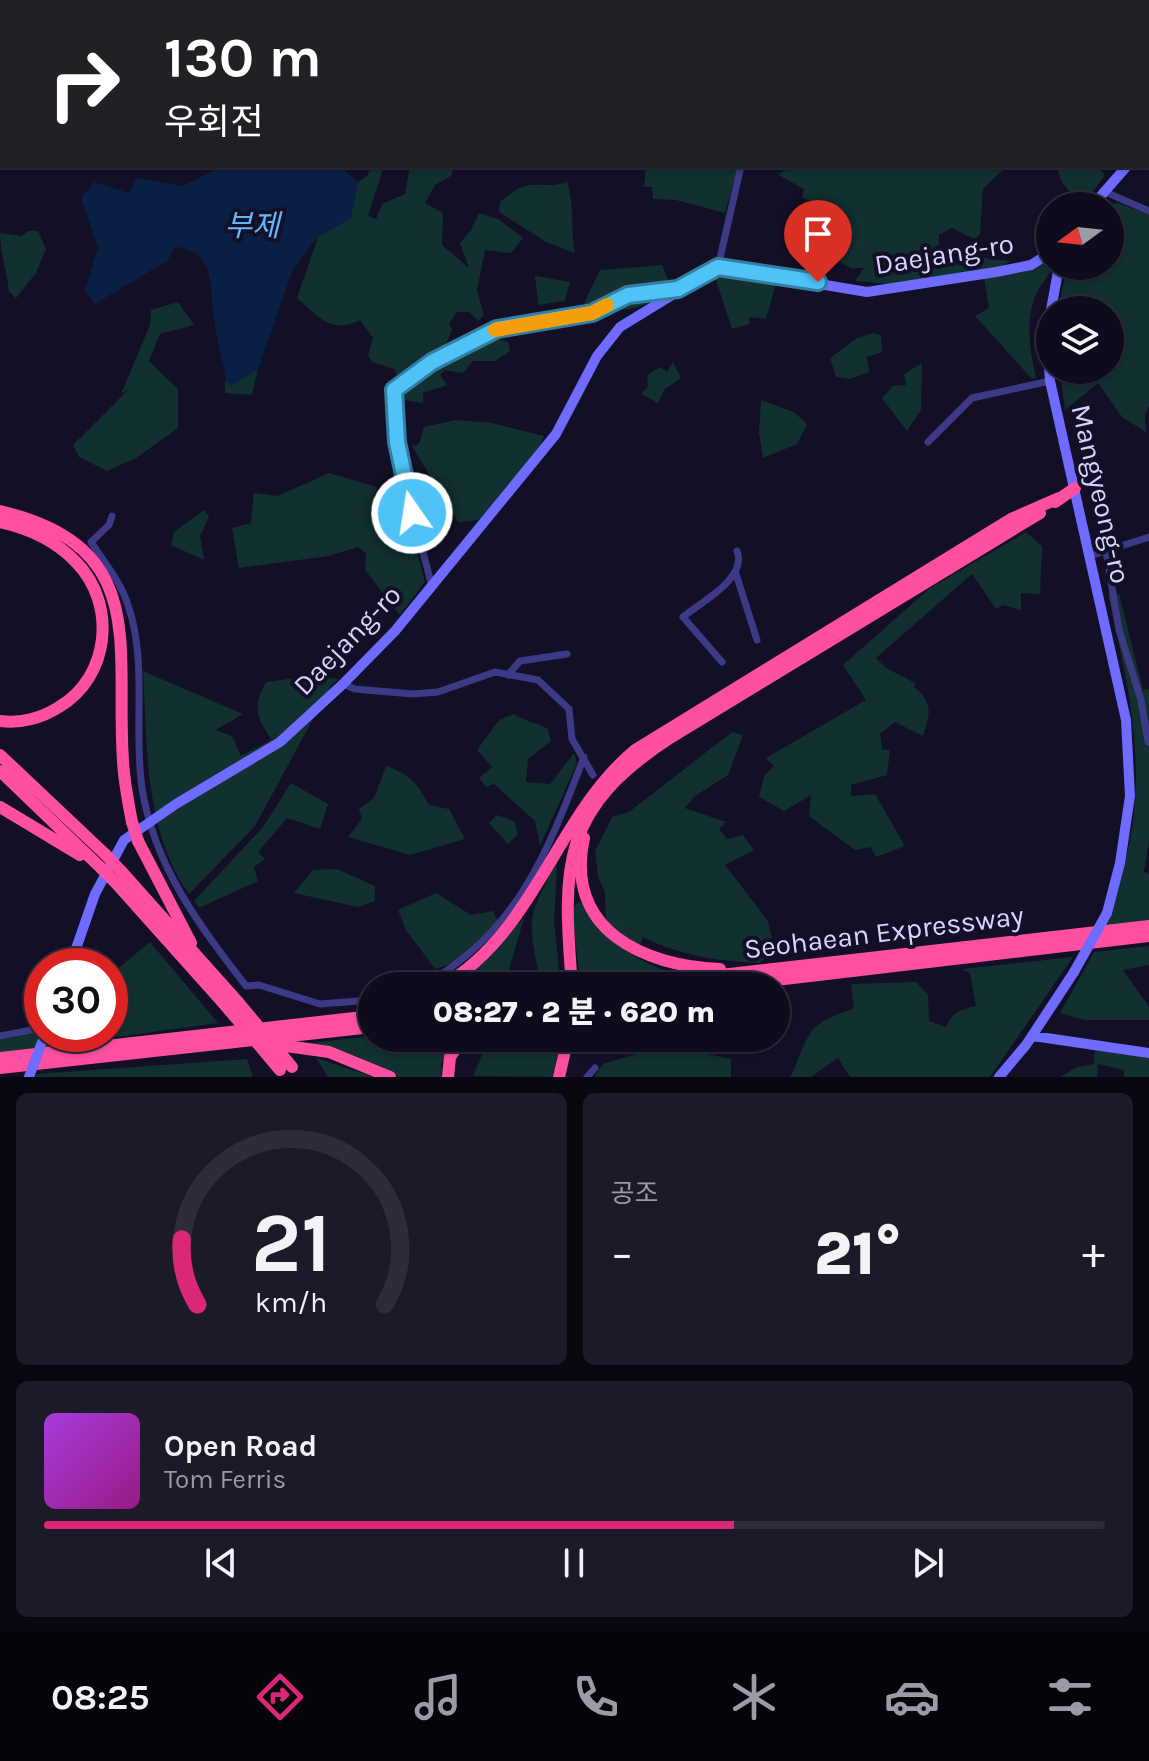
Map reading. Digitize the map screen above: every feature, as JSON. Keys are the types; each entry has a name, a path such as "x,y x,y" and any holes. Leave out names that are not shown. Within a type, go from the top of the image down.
{"highway":[{"path":"569,972 568,871 585,820 610,786 636,761 923,586 1075,488"},
{"path":"465,972 511,926 584,807 618,764 696,710 1011,519 1059,498"},
{"path":"0,511 39,524 77,546 112,595 123,639 123,761 132,822 138,841 185,926 193,950"},
{"path":"0,522 39,535 77,562 99,600 103,625 103,643 94,669 67,703 30,720 0,721"},
{"path":"0,755 103,862"},
{"path":"0,771 103,862 193,950 238,1002 289,1073"},
{"path":"610,786 587,830 581,854 587,896 604,926 630,948 665,963 695,968 766,971"},
{"path":"0,807 103,862"},
{"path":"568,972 561,879 584,807"},
{"path":"118,876 225,1005 289,1073"},
{"name":"Seohaean Expressway","path":"757,972 1149,926"},
{"name":"Seohaean Expressway","path":"790,978 1149,936"},
{"path":"0,1058 358,1016"},
{"path":"0,1068 358,1028"},
{"path":"233,1041 294,1045 329,1052 390,1077"},
{"path":"448,1077 453,1052"},
{"path":"559,1077 565,1052"},
{"path":"567,1077 572,1052"}],"street":[{"path":"718,267 741,168"},
{"path":"1125,168 1103,191 1149,211"},
{"name":"Daejang-ro","path":"76,948 95,894 124,840 280,742 395,631 556,434 597,356 620,327 718,267 867,292 1007,270 1036,262"},
{"path":"432,586 405,489 394,390 432,362 497,329 592,313 628,295 678,289"},
{"path":"928,442 972,398 1036,384"},
{"name":"Mangyeong-ro","path":"999,1077 1033,1036 1107,913 1120,863 1131,773 1119,680 1051,384"},
{"path":"112,516 109,525 91,542 123,593 135,631 139,749 150,822 181,899 246,986 259,985 320,1004 358,1001"},
{"path":"1090,556 1149,537"},
{"path":"737,551 736,574 757,640"},
{"path":"1106,551 1119,630 1141,700 1148,742"},
{"path":"722,662 683,617 736,574"},
{"path":"508,675 520,661 567,654"},
{"path":"343,684 355,689 413,694 438,692 495,672 538,680 569,709 572,739 593,775"},
{"path":"446,972 494,933 541,856 584,757"},
{"path":"0,1036 24,1031"},
{"path":"1033,1036 1149,1053"},
{"path":"29,1077 39,1052"},
{"path":"587,1077 595,1068"}],"green space":[{"path":"370,168 383,168 368,216 376,219 382,204 405,194 410,168 453,168 451,176 435,185 425,203 443,213 442,245 469,268 460,243 479,213 498,219 523,238 511,253 485,250 477,290 484,315 478,321 469,312 457,312 449,324 452,330 443,351 399,380 394,369 372,362 368,355 373,338 360,320 350,324 333,324 319,317 297,298 318,237 350,218 358,182 367,176"},
{"path":"646,168 737,168 725,213 676,200 653,199 652,187 644,187"},
{"path":"789,168 1005,168 983,189 980,235 974,239 952,228 939,235 939,244 928,252 1011,261 997,268 891,284 855,281 864,268 851,268 838,261 838,240 844,224 817,203 802,198 804,189 778,175"},
{"path":"1057,168 1099,168 1105,175 1092,192 1070,192"},
{"path":"567,182 575,253 546,242 499,212 500,202 521,187"},
{"path":"1124,205 1149,215 1149,406 1145,414 1146,432 1122,417 1099,384 1124,384 1124,296 1061,296 1064,280 1124,280"},
{"path":"28,231 38,231 46,249 36,273 16,298 9,292 0,233 21,236"},
{"path":"1036,262 1036,280 1045,280 1036,294 1030,326 1036,378 1032,379 975,316 989,308 984,278"},
{"path":"662,265 669,281 654,300 631,308 580,312 600,270"},
{"path":"721,272 777,280 766,319 749,317 750,324 732,329 715,277"},
{"path":"535,276 570,282 565,301 538,305"},
{"path":"178,302 194,325 160,334 149,361 178,389 178,428 136,458 107,471 79,457 73,445 129,389 121,394 150,325 151,310"},
{"path":"874,333 881,335 882,352 867,357 869,372 850,379 836,377 830,358 857,338"},
{"path":"491,336 508,342 510,351 495,361 473,361 463,373 445,370 440,375 447,385 423,393 423,403 399,399 398,390"},
{"path":"673,362 681,378 664,390 658,403 641,394 648,387 647,375 660,367 667,372"},
{"path":"922,363 921,410 907,431 882,398 893,386 906,385 904,374"},
{"path":"258,369 252,395 225,393 225,380 232,385"},
{"path":"1062,384 1097,384 1065,410"},
{"path":"761,400 794,412 807,424 797,444 763,458 759,433"},
{"path":"456,420 492,423 544,436 541,444 479,520 458,522 412,446 419,444 424,427"},
{"path":"329,473 377,487 373,499 376,508 410,525 425,582 400,615 365,570 366,554 358,547 329,556 239,568 232,528 251,523 254,493 278,496"},
{"path":"204,510 209,517 200,536 204,560 171,545 174,532"},
{"path":"1026,532 1042,546 1040,594 1021,593 1021,610 1003,605 996,609 972,574 876,658 886,668 915,683 914,687 925,698 929,715 923,736 895,722 880,734 882,749 890,751 887,775 851,785 851,796 875,794 905,846 876,857 871,847 855,850 809,816 811,795 784,811 759,797 764,776 774,766 766,758 866,700 843,665 929,589"},
{"path":"1108,594 1119,594 1143,690 1149,689 1149,840 1144,872 1149,874 1149,922 1104,927 1128,849 1134,817 1136,775 1129,696"},
{"path":"143,671 243,714 216,730 232,736 241,756 276,737 271,739 258,711 257,705 266,682 310,676 339,679 332,684 255,826 189,894 163,843 156,815 147,758"},
{"path":"514,714 548,729 551,741 528,759 526,782 550,784 574,753 577,763 540,846 535,821 494,784 486,787 479,778 492,767 477,750 499,720"},
{"path":"732,732 743,735 728,775 695,796 685,808 726,822 719,829 727,839 743,835 754,850 725,865 768,921 774,949 760,963 700,956 671,949 643,937 639,947 606,921 605,892 598,876 595,851 612,817 629,812"},
{"path":"386,766 412,780 429,805 449,809 465,839 410,855 348,837 362,819 359,809 374,798"},
{"path":"291,783 328,804 320,829 287,818 258,852 265,859 254,867 258,881 199,908 194,901 263,827"},
{"path":"497,815 514,821 518,834 508,844 489,823"},
{"path":"557,862 554,922 559,972 539,972 532,921 539,897"},
{"path":"337,869 375,886 375,901 358,907 294,893 313,870"},
{"path":"436,893 471,915 493,911 498,921 462,956 435,969 406,930 398,910"},
{"path":"580,901 619,946 670,972 579,972 572,908"},
{"path":"524,918 508,972 472,972"},
{"path":"150,942 218,1023 128,1035 128,960"},
{"path":"1149,946 1149,965 1123,970 1149,1007 1149,1020 1084,1020 1060,1013 1094,952"},
{"path":"1073,957 990,1077 850,1077 838,1058 811,1077 790,1077 813,1030 826,1020 854,1008 851,984 916,982 928,994 929,1021 946,1027 954,1014 976,1006 970,973 962,969"},
{"path":"24,1035 24,1050 0,1053 0,1040"},
{"path":"358,1038 358,1052 449,1052 441,1063 442,1077 400,1077 310,1043"},
{"path":"1095,1050 1149,1056 1149,1077 1124,1077 1124,1070 1098,1064 1097,1077 1060,1077 1077,1067 1094,1064"},
{"path":"485,1052 558,1052 552,1077 473,1076"},
{"path":"642,1052 698,1052 731,1059 731,1077 594,1077 603,1064"},
{"path":"316,1058 374,1077 328,1077"},
{"path":"247,1059 253,1077 35,1077 36,1074"}],"water":[{"name":"부제","path":"219,168 341,168 358,182 351,218 318,237 292,272 258,369 231,386 225,376 207,268 197,254 176,247 167,261 95,304 85,291 98,247 81,198 94,182 129,193 136,178 182,186"}],"slow traffic":[{"path":"495,330 592,313 607,305"}],"route":[{"path":"412,513 397,442 394,390 432,362 497,329 592,313 628,295 678,289 718,267 818,282"}]}
